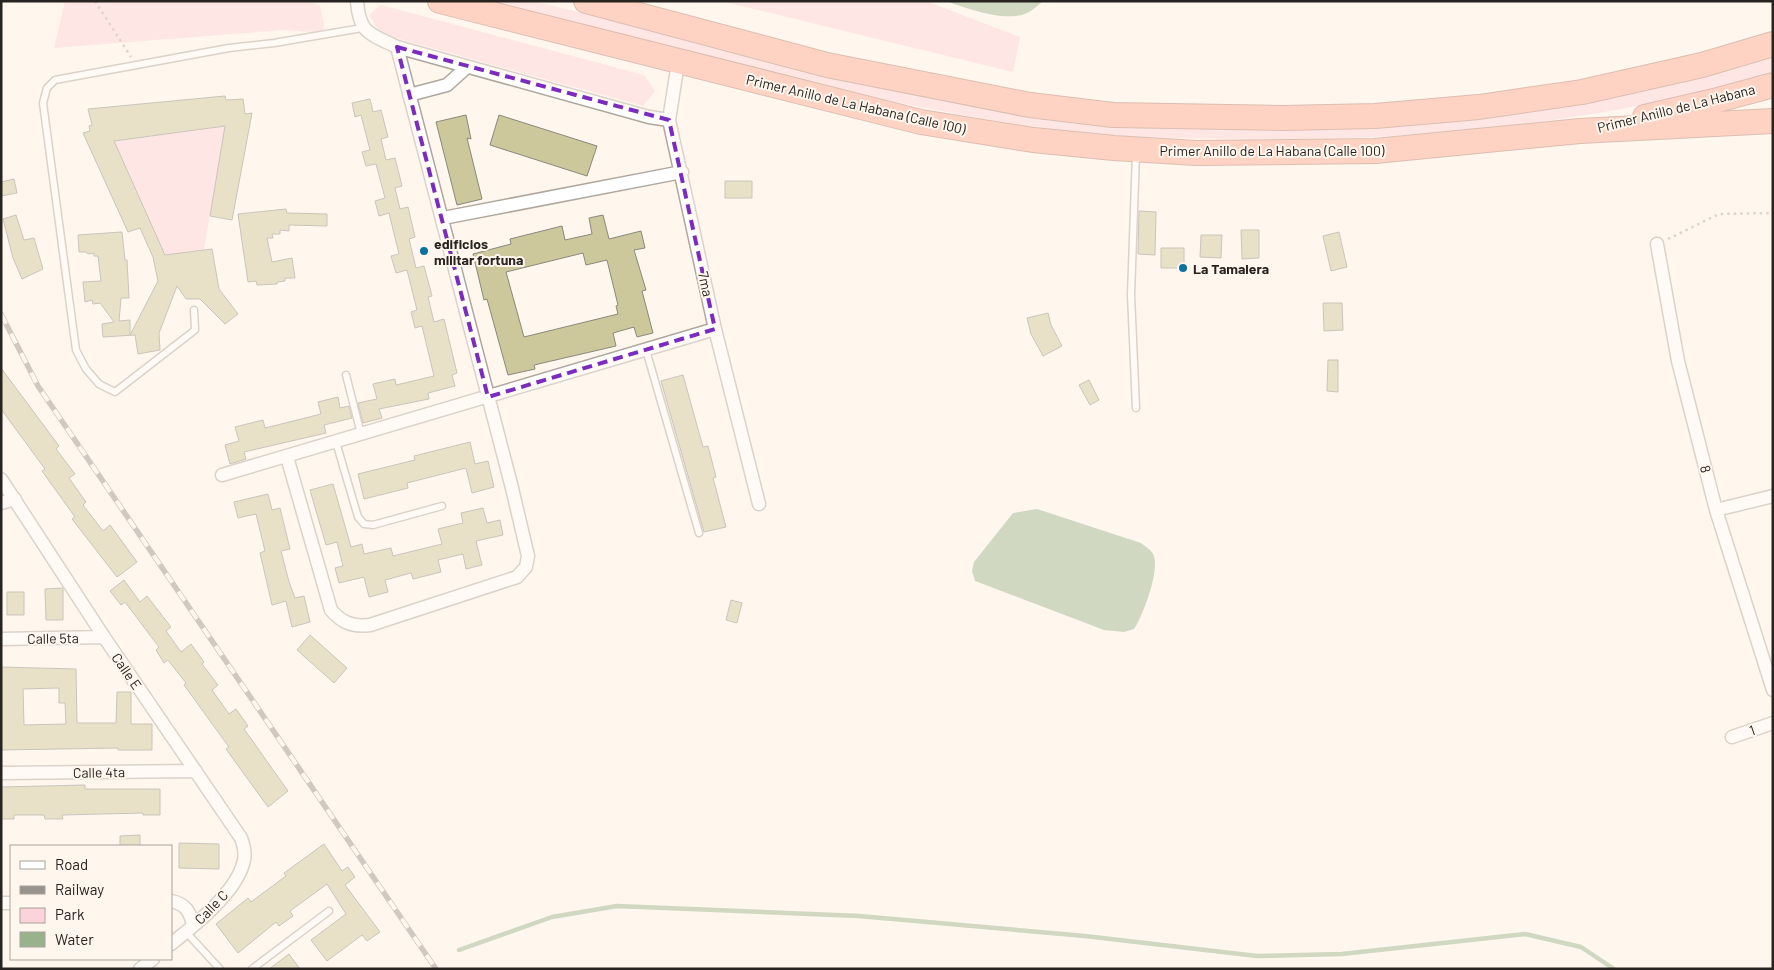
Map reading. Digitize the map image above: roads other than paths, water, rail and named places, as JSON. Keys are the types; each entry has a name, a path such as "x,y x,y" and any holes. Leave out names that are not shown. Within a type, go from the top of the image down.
{"highway":[{"name":"Primer Anillo de La Habana (Calle 100)","path":"440,1 678,63 921,122 1033,140 1136,150 1196,153 1375,151 1580,131"},
{"path":"586,1 827,65 1030,105 1114,115 1292,118 1375,116 1460,109 1582,92 1702,65 1773,44"},
{"name":"Primer Anillo de La Habana","path":"1580,131 1714,101 1773,84"},
{"path":"1580,131 1773,121"}],"street":[{"path":"357,1 362,28 371,36 397,48 649,117 668,120"},
{"path":"287,457 331,610 347,624 358,626 370,625 517,577 526,568 528,556 443,218 397,48"},
{"name":"7ma","path":"678,63 668,120 682,172 715,329 759,504"},
{"path":"409,95 448,85 467,67"},
{"path":"443,218 682,172"},
{"name":"8","path":"1657,244 1678,361 1716,510 1773,690"},
{"path":"222,475 715,329"},
{"name":"Calle E","path":"1,479 16,499 104,637 241,838 244,846 244,864"},
{"path":"1716,510 1773,496"},
{"path":"1,503 16,499"},
{"name":"Calle 5ta","path":"1,639 104,637"},
{"name":"1","path":"1732,737 1773,722"},
{"name":"Calle 4ta","path":"1,773 196,771"},
{"name":"Calle C","path":"172,943 190,929 228,891 244,864"},
{"path":"172,901 184,905 189,910 190,929"},
{"path":"140,969 151,960"}],"lane":[{"path":"194,310 195,330 115,392 99,384 86,369 76,350 43,103 47,88 55,80 229,48 274,43 362,28"},
{"path":"1136,150 1131,295 1136,408"},
{"path":"646,350 699,533"},
{"path":"346,375 362,435"},
{"path":"336,442 358,518 364,524 373,525 442,506"},
{"path":"252,969 329,911"},
{"path":"190,929 220,969"}],"water":[{"path":"946,1 1043,1 1027,13 1018,16 1008,16 986,13"},
{"path":"1037,509 1141,543 1153,554 1155,570 1150,592 1134,629 1124,632 1104,630 975,581 972,571 974,562 1013,513"}],"waterway":[{"path":"459,950 552,917 617,906 859,916 1085,936 1257,956 1342,954 1525,934 1581,947 1614,969"}],"railway":[{"path":"1,314 38,386 436,969"}],"place":[{"name":"edificios militar fortuna","path":"424,251"},
{"name":"La Tamalera","path":"1183,268"}]}
